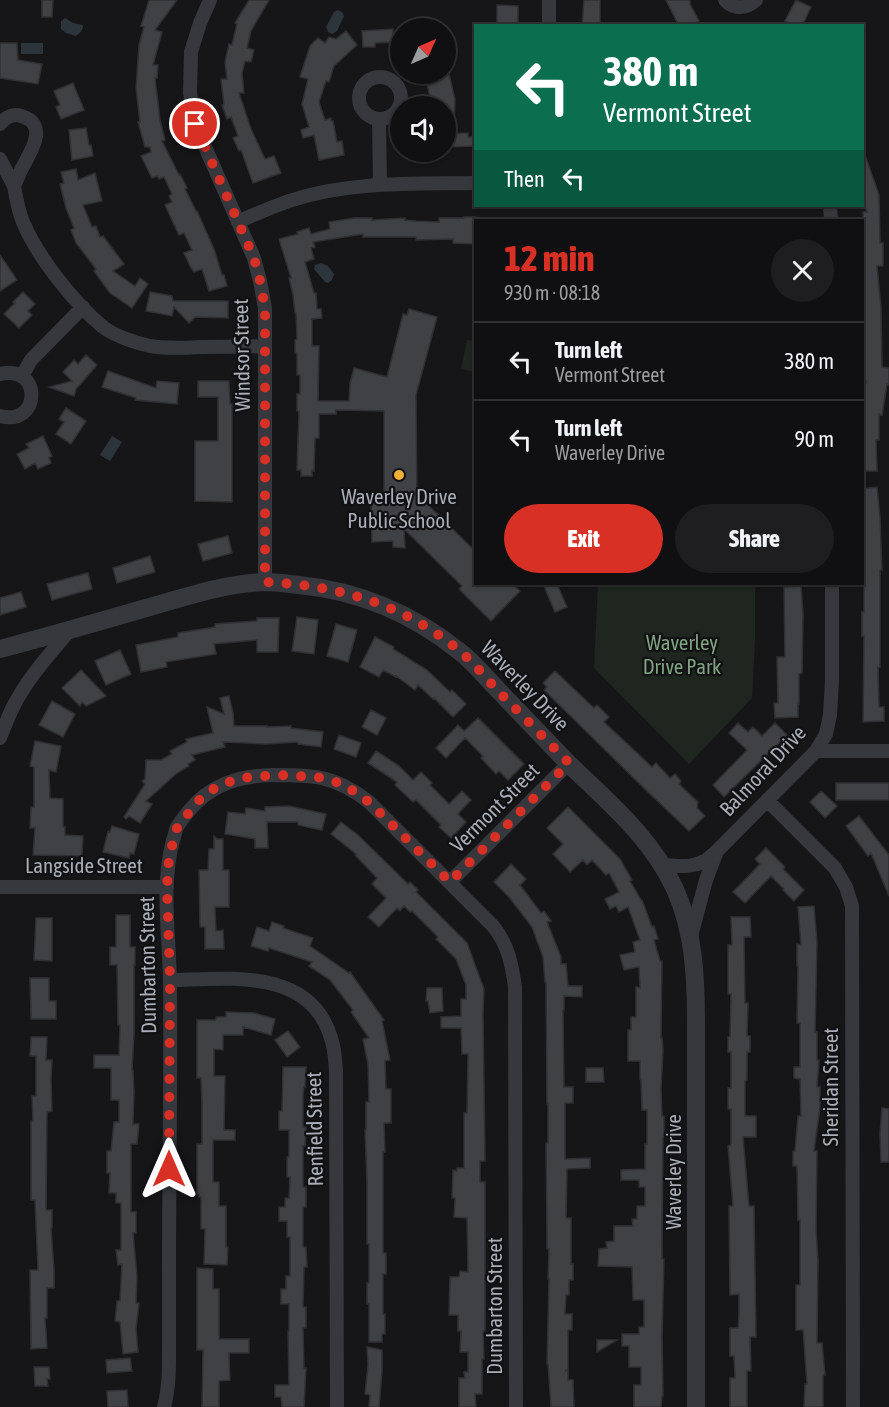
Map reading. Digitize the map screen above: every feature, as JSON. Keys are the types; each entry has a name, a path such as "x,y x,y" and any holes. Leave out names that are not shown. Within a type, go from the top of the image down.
{"street":[{"name":"Windsor Street","path":"210,0 191,52 189,90 195,124 254,258 265,308 265,582"},
{"path":"549,0 549,24"},
{"path":"725,0 739,8 746,7 756,0"},
{"path":"0,124 8,117 16,115 26,118 34,126 36,138 34,144 14,186"},
{"path":"380,119 380,185"},
{"path":"0,159 14,186 17,206 28,234 46,263 83,307 105,328 132,341 152,346 181,348 265,346"},
{"path":"238,222 290,201 327,192 380,185 474,183"},
{"path":"22,376 31,360 83,307"},
{"path":"0,374 7,372 22,376 31,387 32,395 31,402 22,414 8,418 0,416"},
{"name":"Waverley Drive","path":"0,649 230,586 265,582 311,586 358,596 397,611 427,628 461,652 635,828 663,865 679,900 690,938 696,988 696,1407"},
{"name":"Balmoral Drive","path":"663,865 691,866 703,862 718,850 816,751 826,734 830,715 831,585"},
{"path":"0,738 12,708 26,686 69,631"},
{"path":"816,751 889,751"},
{"name":"Vermont Street","path":"450,882 569,763"},
{"name":"Dumbarton Street","path":"164,1407 170,1371 170,980 167,887 169,857 177,828 198,801 216,787 237,779 264,776 317,777 346,786 369,802 498,931 508,951 515,987 516,1407"},
{"name":"Sheridan Street","path":"766,800 835,868 846,886 852,906 853,1407"},
{"name":"Waverley Drive","path":"690,938 706,880 718,850"},
{"name":"Langside Street","path":"0,888 167,887"},
{"name":"Renfield Street","path":"170,980 248,979 279,985 302,997 314,1007 330,1034 334,1046 336,1071 337,1407"}],"green space":[{"path":"467,340 474,341 474,372 461,369"},
{"name":"Waverley Drive Park","path":"598,585 755,585 752,698 689,764 594,668"}],"shaded area":[{"path":"338,10 344,16 337,31 332,34 326,27 334,12"},
{"path":"65,18 83,25 76,36 61,29 61,21"},
{"path":"21,43 43,43 43,54 21,54"},
{"path":"321,263 328,266 334,274 328,283 314,269 315,265"},
{"path":"112,436 122,442 110,461 100,455"}],"building":[{"path":"42,0 53,0 52,17 42,17"},
{"path":"149,0 177,0 155,30 162,32 153,65 158,65 157,78 155,78 165,140 162,141 187,188 185,189 214,249 227,286 209,291 202,269 194,272 190,266 184,253 192,250 184,233 179,235 165,205 172,202 169,196 172,194 164,177 152,178 141,156 151,152 150,147 145,147 138,122 140,122 136,88 139,45 144,27 141,26"},
{"path":"249,0 269,0 251,31 247,48 254,50 251,62 245,61 242,73 244,93 239,93 251,129 265,159 274,156 281,173 253,183 241,150 239,151 233,138 238,136 231,117 227,119 222,105 224,105 221,79 227,79 225,62 229,44 232,45 237,24 235,23"},
{"path":"584,0 600,0 600,24 582,24"},
{"path":"666,0 690,0 699,21 694,24 678,24"},
{"path":"796,0 811,7 803,24 790,24 785,21"},
{"path":"497,5 518,6 518,23 497,24"},
{"path":"390,29 390,42 375,43 375,47 363,47 362,31"},
{"path":"346,31 357,45 334,66 319,102 325,120 331,118 333,121 337,142 342,141 344,155 319,160 314,135 303,138 301,130 309,127 302,104 308,79 300,77 310,46 318,38 325,43 329,37 336,39"},
{"path":"0,43 17,43 18,60 42,64 38,84 0,78"},
{"path":"73,83 84,110 61,119 56,107 60,105 54,91"},
{"path":"451,84 454,96 430,96 427,85"},
{"path":"86,128 93,156 72,160 69,130"},
{"path":"468,133 468,137 474,137 474,146 456,147 456,134"},
{"path":"864,152 879,195 883,266 877,266 881,308 882,367 889,368 889,385 887,384 882,415 879,414 879,440 876,440 877,471 864,471 866,381 864,380 863,212 867,212 864,204"},
{"path":"76,169 78,180 95,173 102,201 83,205 92,227 96,226 100,237 103,236 124,264 113,271 135,286 140,278 148,284 132,308 110,293 94,271 96,269 76,243 71,230 74,228 60,184 64,183 61,172"},
{"path":"476,217 474,219 474,244 453,243 453,239 416,240 416,237 363,237 363,234 313,242 315,247 311,248 314,259 305,262 314,293 316,293 317,309 321,309 322,318 312,319 312,346 319,346 318,401 349,401 354,368 387,377 403,314 407,315 409,309 437,317 416,395 417,500 423,500 474,550 474,585 513,585 520,591 491,621 459,589 462,586 404,529 405,548 393,547 393,541 372,542 371,495 384,495 384,411 336,410 336,414 319,414 319,438 315,438 314,471 312,470 312,476 301,476 301,470 297,470 299,411 297,411 297,394 300,394 300,375 297,375 297,353 295,353 296,313 289,278 291,278 279,239 298,234 297,232 309,228 311,234 330,229 329,222 354,218 372,218 372,220 405,218 405,220 439,222 439,218"},
{"path":"0,255 17,280 0,291"},
{"path":"23,292 35,304 28,311 32,315 19,328 4,314"},
{"path":"150,292 172,296 173,301 228,301 228,318 195,317 189,323 174,307 172,316 146,311"},
{"path":"86,355 97,365 76,389 74,396 49,387 72,381 63,372 74,360 78,364"},
{"path":"108,371 156,388 157,381 179,383 177,404 135,400 136,398 102,387"},
{"path":"198,381 229,381 230,404 232,404 232,502 195,501 195,441 218,441 218,397 198,397"},
{"path":"66,408 86,421 71,444 56,434 64,422 59,419"},
{"path":"43,436 52,456 49,458 51,463 38,469 35,463 25,469 17,454 29,448 26,444"},
{"path":"877,487 880,517 882,570 880,570 880,667 878,667 879,707 884,707 884,721 863,722 862,612 864,612 864,489"},
{"path":"228,536 232,553 203,561 198,544"},
{"path":"150,556 155,572 117,583 113,568"},
{"path":"88,573 92,589 52,600 47,584"},
{"path":"543,585 557,585 567,607 555,612"},
{"path":"801,586 802,673 799,674 798,717 775,718 774,703 778,703 777,657 785,657 784,587"},
{"path":"21,592 26,607 0,615 0,598"},
{"path":"297,617 318,620 314,654 292,651"},
{"path":"257,618 279,618 278,652 257,652 257,640 214,644 216,654 166,662 167,667 141,672 136,645 178,637 178,633 215,627 215,624 257,621"},
{"path":"336,624 357,630 348,662 327,656"},
{"path":"375,637 427,670 466,704 453,717 418,685 415,690 396,676 383,670 379,677 360,667"},
{"path":"120,650 131,674 106,685 95,661"},
{"path":"81,670 106,696 86,706 82,702 80,706 62,688"},
{"path":"555,671 594,708 597,705 609,717 604,722 652,767 656,763 670,778 675,774 681,781 679,784 698,802 697,808 705,816 689,831 544,690 547,687 543,683"},
{"path":"229,696 234,726 291,726 291,728 323,732 321,747 298,744 298,742 266,744 223,742 225,747 192,755 195,760 188,764 189,766 177,773 146,801 152,804 140,823 129,816 126,819 124,817 145,784 142,781 145,779 146,760 161,760 172,754 170,751 187,742 186,739 213,733 207,707 224,714 220,698"},
{"path":"52,701 75,714 63,737 39,725"},
{"path":"371,710 386,718 377,735 362,727"},
{"path":"478,718 524,764 508,780 499,771 496,774 481,758 483,756 465,738 446,758 436,748 458,725 464,731"},
{"path":"738,723 748,732 753,727 762,736 775,723 787,735 724,797 713,785 747,750 729,733"},
{"path":"339,735 361,743 356,757 334,749"},
{"path":"35,741 61,746 56,772 49,770 50,798 63,799 65,835 83,836 82,856 33,855 35,828 30,828 31,807 34,807 34,767 30,766"},
{"path":"376,751 399,766 413,780 421,772 449,804 462,791 471,800 458,814 466,822 451,838 416,800 413,802 395,785 397,782 368,763"},
{"path":"836,783 889,783 889,800 836,800"},
{"path":"821,791 837,806 825,818 810,802"},
{"path":"289,806 326,814 322,830 298,825 298,822 267,822 268,848 255,848 255,839 225,834 228,812 245,814 246,808 265,811 265,807"},
{"path":"568,807 620,859 642,900 652,927 654,926 658,939 654,940 660,961 662,961 661,1089 664,1137 662,1259 664,1259 661,1407 634,1407 634,1385 641,1385 641,1367 629,1367 629,1346 622,1346 622,1334 639,1334 639,1327 644,1327 644,1300 633,1300 632,1267 598,1266 599,1249 607,1248 606,1242 614,1241 614,1226 633,1226 632,1219 637,1219 637,1206 645,1206 645,1187 639,1187 639,1180 621,1180 621,1170 645,1169 645,1144 647,1144 647,1110 642,1110 640,1061 628,1061 628,1030 631,1030 631,1017 636,1017 636,987 640,988 639,967 624,970 620,955 635,952 633,942 640,940 628,907 619,912 616,906 610,909 605,899 619,892 609,873 606,875 592,860 587,865 583,860 570,872 553,854 563,844 547,828"},
{"path":"859,816 889,855 889,896 871,853 868,856 846,826"},
{"path":"341,822 358,835 408,884 410,882 418,890 416,892 467,943 484,989 485,1161 480,1161 480,1182 485,1182 485,1331 483,1331 482,1394 475,1394 476,1407 459,1407 459,1378 465,1378 464,1372 468,1372 468,1352 460,1352 461,1331 458,1331 458,1315 449,1315 450,1277 459,1277 460,1271 468,1272 467,1218 454,1217 455,1198 452,1198 453,1170 464,1168 464,1113 467,1113 468,1054 462,1054 461,1028 441,1028 441,1017 461,1016 461,999 466,999 466,985 456,959 412,911 410,912 404,906 400,911 397,908 379,927 368,917 386,898 372,884 377,878 356,854 331,834"},
{"path":"112,826 139,834 134,854 130,853 129,858 103,852 108,831 110,832"},
{"path":"214,836 217,839 223,839 223,870 229,870 229,907 215,907 216,931 223,930 224,949 205,949 205,927 200,927 199,870 208,870 209,849 214,849"},
{"path":"766,848 804,890 794,901 771,876 745,903 733,892 760,864 755,859"},
{"path":"511,864 526,879 520,885 541,913 544,911 551,921 547,922 561,957 561,964 566,964 568,986 582,986 582,997 564,996 563,1010 564,1087 573,1087 573,1103 565,1103 565,1159 590,1158 590,1168 567,1169 566,1218 571,1218 573,1280 569,1280 569,1295 566,1295 565,1314 572,1314 572,1330 568,1330 568,1369 565,1371 568,1370 568,1380 573,1380 574,1407 551,1407 547,1364 549,1249 547,1249 546,982 543,957 532,927 494,882"},
{"path":"814,906 817,943 815,1032 817,1032 817,1060 819,1060 817,1087 820,1087 820,1108 814,1151 817,1151 817,1343 822,1343 825,1375 823,1375 823,1407 804,1407 805,1384 807,1384 803,1330 796,1330 796,1285 800,1285 800,1220 798,1220 797,1166 793,1166 793,1151 795,1151 798,1116 801,1116 800,1079 794,1078 794,1067 800,1067 800,1023 797,1023 797,944 801,945 798,907"},
{"path":"116,915 130,915 130,947 135,947 133,1124 139,1124 137,1144 131,1144 131,1212 136,1212 136,1233 133,1233 137,1276 136,1303 139,1303 136,1329 138,1352 123,1354 120,1322 115,1321 117,1301 120,1301 122,1264 118,1265 116,1250 121,1250 121,1203 116,1203 116,1193 109,1193 110,1173 107,1173 107,1151 111,1151 114,1122 119,1122 119,1100 111,1100 111,1068 94,1068 94,1055 119,1055 117,965 110,965 110,947 116,947"},
{"path":"731,917 750,917 751,937 744,937 745,1003 748,1003 747,1036 750,1036 750,1052 747,1052 747,1080 745,1081 745,1116 756,1116 756,1137 743,1137 749,1206 754,1206 756,1337 750,1337 751,1371 747,1371 747,1407 730,1407 730,1378 735,1378 734,1356 730,1356 730,1328 738,1328 739,1314 739,1294 730,1295 729,1206 733,1206 728,1146 731,1145 731,1109 728,1109 728,1088 731,1088 731,1052 728,1052 728,1037 730,1037 731,994 728,994 728,945 732,945"},
{"path":"36,918 52,918 52,961 34,960"},
{"path":"272,922 313,938 310,946 350,972 384,1020 382,1021 390,1060 385,1061 386,1089 391,1089 391,1123 384,1123 383,1253 386,1253 386,1274 383,1274 385,1334 382,1334 382,1342 369,1342 369,1304 367,1304 369,1244 367,1244 365,1130 366,1102 369,1102 368,1064 363,1039 369,1038 351,1012 353,1010 330,980 309,966 312,962 269,948 268,951 251,946 257,927 269,931"},
{"path":"30,978 49,978 49,1001 56,1001 56,1019 31,1019"},
{"path":"427,988 442,988 443,1011 430,1013 428,1001 426,1001"},
{"path":"226,1012 254,1013 275,1019 271,1035 243,1027 243,1035 223,1035 223,1050 214,1049 214,1076 225,1076 224,1130 235,1130 235,1140 213,1140 213,1182 219,1182 219,1206 226,1206 227,1265 204,1264 205,1229 201,1229 201,1197 197,1194 197,1144 202,1144 202,1106 201,1078 197,1078 197,1020 216,1020 216,1017 226,1017"},
{"path":"288,1031 300,1047 287,1057 275,1040"},
{"path":"31,1037 47,1037 46,1060 52,1060 52,1111 47,1112 46,1210 52,1210 54,1288 47,1288 47,1318 45,1318 47,1348 31,1349 30,1270 38,1270 35,1200 31,1200 31,1121 33,1121 32,1096 36,1096 36,1056 30,1056"},
{"path":"283,1067 306,1067 303,1094 303,1127 306,1127 305,1146 303,1146 303,1187 306,1187 306,1207 303,1207 303,1247 306,1247 307,1267 304,1267 303,1307 306,1307 306,1328 303,1328 304,1368 306,1368 304,1407 282,1407 281,1397 275,1397 275,1385 289,1385 289,1304 281,1304 281,1289 286,1289 286,1276 290,1276 290,1237 287,1237 287,1221 279,1221 279,1207 285,1207 285,1198 289,1198 290,1177 287,1177 289,1130 279,1130"},
{"path":"586,1068 603,1068 604,1082 586,1082"},
{"path":"882,1108 889,1109 889,1162 881,1162"},
{"path":"197,1268 213,1269 213,1289 219,1289 219,1339 249,1339 249,1353 229,1353 230,1380 219,1381 219,1407 202,1407 203,1350 197,1350"},
{"path":"597,1340 617,1340 597,1352"},
{"path":"367,1347 382,1350 379,1407 369,1407 370,1395 365,1394"},
{"path":"130,1358 132,1371 107,1373 106,1360"},
{"path":"34,1367 49,1367 48,1386 35,1386"},
{"path":"127,1390 128,1407 108,1407 107,1391"}],"place":[{"name":"Waverley Drive Public School","path":"399,475"}],"route":[{"path":"169,1169 170,980 167,887 169,857 177,828 198,801 216,787 237,779 278,775 317,777 333,781 346,786 369,802 450,882 569,763 461,652 427,628 397,611 358,596 311,586 265,582 265,308 254,258 195,124"}]}
